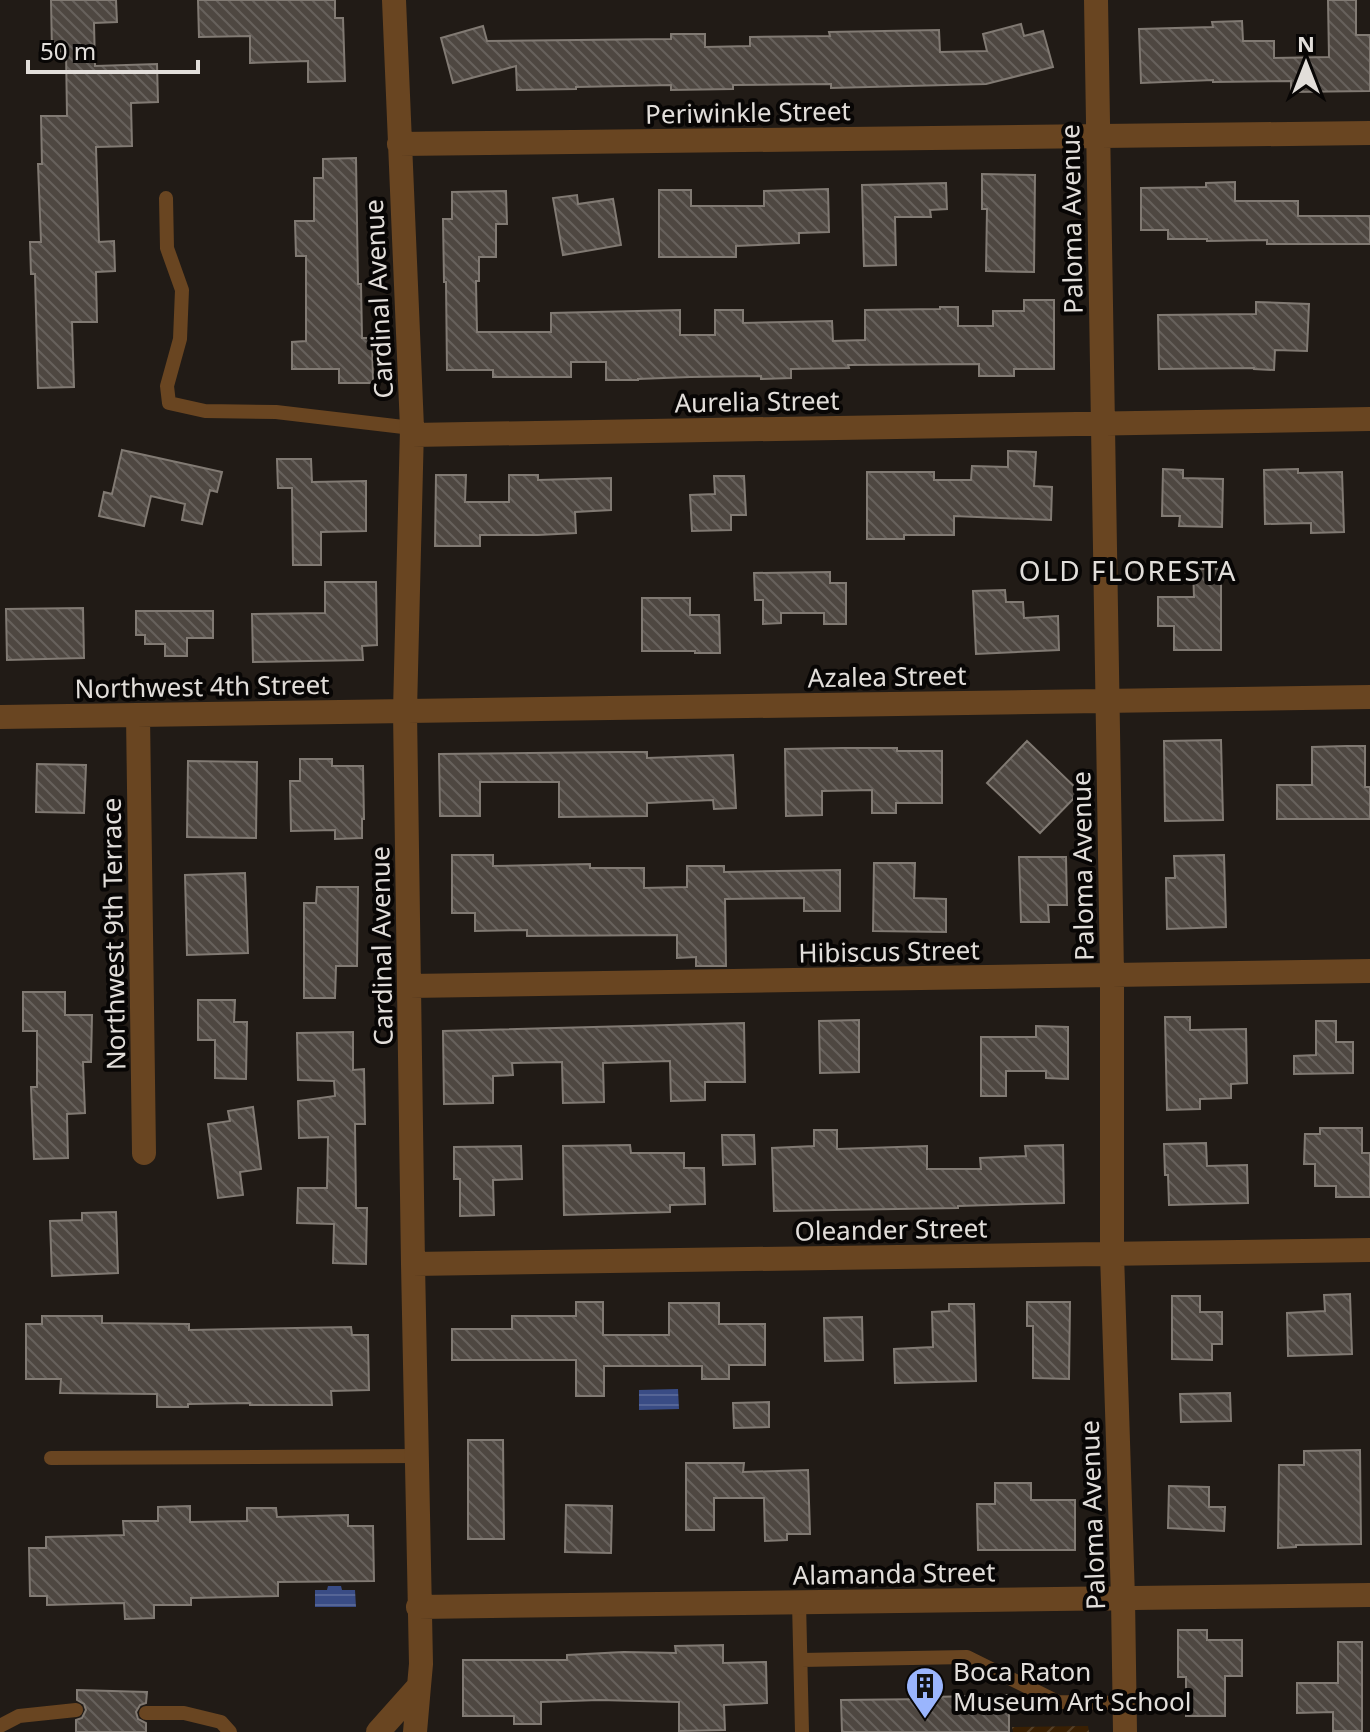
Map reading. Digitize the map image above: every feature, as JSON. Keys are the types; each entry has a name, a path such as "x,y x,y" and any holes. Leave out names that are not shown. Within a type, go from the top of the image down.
{"street":[{"name":"Cardinal Avenue","path":"394,0 412,431 405,711 421,1664 415,1732"},
{"name":"Paloma Avenue","path":"1096,0 1112,975 1112,1254 1125,1732"},
{"name":"Periwinkle Street","path":"399,144 1370,133"},
{"name":"Aurelia Street","path":"412,431 1370,419"},
{"name":"Azalea Street","path":"405,711 1370,697"},
{"name":"Northwest 4th Street","path":"0,717 405,711"},
{"name":"Northwest 9th Terrace","path":"138,715 144,1153"},
{"name":"Hibiscus Street","path":"409,986 1370,971"},
{"name":"Oleander Street","path":"413,1264 1370,1250"},
{"name":"Alamanda Street","path":"418,1607 1370,1595"},
{"path":"378,1732 419,1686"}],"lane":[{"path":"166,198 167,248 182,290 180,339 167,386 169,403 205,411 276,412 412,431"},
{"path":"51,1458 416,1456"},
{"path":"799,1602 802,1732"},
{"path":"801,1660 967,1657 1058,1702 1125,1703"},
{"path":"0,1726 19,1716 76,1710"},
{"path":"146,1713 184,1713 221,1722 230,1732"}],"shaded area":[{"path":"1088,1726 1089,1732 1013,1732 1012,1727"}],"water":[{"path":"678,1389 679,1409 639,1410 639,1390"},
{"path":"328,1586 355,1590 356,1607 315,1607 315,1590 327,1590"}],"building":[{"path":"51,0 116,0 117,22 94,23 95,66 157,64 158,102 131,103 132,146 96,147 99,242 114,241 115,271 96,272 97,322 72,322 74,387 38,388 35,274 31,274 30,242 41,242 38,164 42,164 41,116 67,116 66,51 52,52"},
{"path":"198,0 335,0 335,18 343,18 345,81 308,82 308,61 250,63 250,36 199,37"},
{"path":"1328,0 1356,0 1356,35 1370,35 1370,91 1291,92 1291,81 1141,83 1139,29 1213,27 1212,22 1242,21 1243,41 1274,41 1274,58 1329,57"},
{"path":"1021,24 1024,36 1043,31 1053,67 986,84 831,88 831,84 733,85 733,89 671,90 671,85 517,90 516,66 453,83 441,38 483,26 487,41 671,39 671,34 705,34 705,47 750,46 750,37 939,30 940,52 987,51 983,34"},
{"path":"356,158 362,338 372,338 373,383 339,383 339,369 292,369 292,342 306,341 306,256 296,256 295,221 314,221 314,178 323,178 323,159"},
{"path":"982,174 1035,175 1034,272 986,271 987,209 982,209"},
{"path":"1235,182 1235,201 1298,201 1298,216 1370,216 1370,244 1267,244 1267,240 1168,239 1168,230 1141,230 1141,188 1206,187 1206,183"},
{"path":"946,183 947,209 930,210 931,217 895,217 896,265 864,266 862,185"},
{"path":"828,189 829,232 799,233 799,243 736,246 736,257 659,257 659,190 691,190 691,206 764,206 764,191"},
{"path":"506,191 507,224 496,224 496,257 479,257 477,332 551,332 551,313 680,310 680,335 715,335 715,310 743,310 743,323 832,321 833,341 865,340 865,310 958,307 958,326 993,326 993,311 1024,311 1024,300 1054,300 1054,369 1014,369 1014,376 979,376 979,364 848,365 849,368 791,369 791,378 638,380 606,380 606,362 571,362 571,377 493,377 493,370 447,370 443,219 452,219 452,192"},
{"path":"577,195 578,204 613,199 621,245 563,255 553,198"},
{"path":"1256,302 1309,304 1307,351 1275,350 1274,370 1159,369 1158,315 1256,314"},
{"path":"122,450 222,472 217,492 210,490 202,524 182,520 185,504 151,496 144,526 99,516 104,492 112,494"},
{"path":"1008,451 1036,452 1034,486 1052,487 1051,520 954,516 954,535 867,539 867,472 934,472 934,480 971,480 972,466 1008,467"},
{"path":"277,459 311,459 312,482 366,481 366,531 321,532 321,565 293,565 292,488 278,488"},
{"path":"1163,469 1183,470 1183,478 1223,479 1222,527 1179,526 1180,516 1162,516"},
{"path":"1298,469 1298,473 1342,472 1344,532 1311,533 1311,523 1265,524 1264,470"},
{"path":"436,475 466,475 465,502 509,502 509,475 538,475 538,480 611,478 611,510 575,512 576,533 480,535 480,546 435,546"},
{"path":"714,476 744,476 746,515 731,515 731,530 692,531 690,495 715,494"},
{"path":"1193,569 1221,569 1221,650 1174,650 1174,626 1158,626 1158,597 1194,597"},
{"path":"830,572 830,583 846,583 846,624 824,624 824,613 781,613 781,623 763,624 763,600 755,600 754,573"},
{"path":"325,582 376,582 377,645 362,646 363,660 253,662 252,614 325,613"},
{"path":"1005,590 1006,602 1023,602 1024,618 1058,616 1059,650 976,654 973,591"},
{"path":"642,598 690,598 690,615 719,615 720,653 642,651"},
{"path":"83,608 84,658 7,660 6,609"},
{"path":"136,611 213,611 213,638 187,638 187,656 165,656 165,644 145,644 145,635 136,635"},
{"path":"1221,740 1223,820 1165,821 1164,741"},
{"path":"1027,741 1080,792 1040,833 987,783"},
{"path":"1365,746 1365,787 1370,787 1370,819 1277,819 1277,785 1312,785 1312,747"},
{"path":"897,748 897,751 942,751 942,803 896,803 896,813 872,813 872,790 822,791 822,815 786,816 785,749"},
{"path":"647,752 647,758 733,755 736,808 714,809 713,800 647,803 647,816 559,817 559,782 480,782 480,816 440,816 439,754"},
{"path":"300,759 332,759 332,766 363,766 362,838 335,839 335,830 291,831 290,781 300,781"},
{"path":"188,761 257,762 256,838 187,837"},
{"path":"37,764 86,765 84,813 36,812"},
{"path":"452,855 493,855 493,866 590,864 590,868 644,868 644,888 687,887 687,866 724,866 724,872 840,870 840,911 804,911 804,898 725,899 726,966 696,966 696,957 677,958 677,935 527,936 527,930 475,931 475,913 452,913"},
{"path":"1224,855 1226,927 1167,929 1166,878 1175,878 1174,856"},
{"path":"1019,857 1066,857 1067,905 1048,905 1049,922 1021,922"},
{"path":"874,863 915,863 914,898 946,899 946,932 873,931"},
{"path":"245,873 248,953 187,955 185,875"},
{"path":"317,887 358,887 357,966 336,966 335,998 304,998 304,903 316,903"},
{"path":"23,992 65,992 65,1015 92,1015 91,1062 83,1062 85,1113 67,1114 68,1158 34,1159 31,1087 37,1087 37,1031 23,1031"},
{"path":"198,1000 235,1000 234,1022 247,1022 246,1079 215,1078 215,1040 198,1040"},
{"path":"1165,1017 1190,1017 1190,1030 1246,1029 1247,1083 1231,1084 1231,1098 1200,1099 1200,1109 1167,1110"},
{"path":"859,1020 859,1072 820,1073 819,1021"},
{"path":"1316,1021 1336,1021 1336,1042 1353,1042 1353,1073 1294,1074 1294,1056 1316,1055"},
{"path":"744,1023 745,1082 705,1082 705,1100 671,1101 670,1061 603,1063 604,1102 563,1103 562,1062 512,1063 513,1075 493,1076 493,1103 444,1104 443,1031"},
{"path":"1036,1026 1068,1027 1068,1079 1046,1078 1046,1071 1006,1071 1006,1096 981,1096 981,1037 1036,1037"},
{"path":"353,1032 353,1070 364,1069 365,1124 355,1124 356,1208 367,1208 366,1264 333,1263 334,1224 297,1223 298,1188 327,1188 328,1137 299,1138 298,1101 335,1096 334,1081 298,1080 297,1033"},
{"path":"253,1107 261,1169 240,1172 243,1195 218,1198 208,1124 230,1121 228,1111"},
{"path":"1320,1128 1362,1128 1362,1153 1370,1153 1370,1197 1336,1197 1336,1186 1315,1186 1315,1164 1304,1164 1305,1134 1320,1134"},
{"path":"814,1130 837,1130 837,1149 927,1146 927,1169 981,1169 980,1158 1026,1156 1025,1146 1063,1145 1064,1203 774,1211 772,1148 814,1146"},
{"path":"722,1135 754,1135 755,1164 723,1165"},
{"path":"1206,1143 1207,1166 1247,1165 1248,1203 1169,1205 1164,1144"},
{"path":"630,1145 631,1153 684,1153 684,1168 704,1168 705,1204 670,1205 670,1212 564,1215 563,1146"},
{"path":"521,1146 522,1179 493,1180 494,1215 460,1216 460,1179 454,1179 454,1147"},
{"path":"116,1212 118,1273 52,1276 50,1221 82,1220 82,1213"},
{"path":"1350,1294 1352,1354 1288,1356 1287,1313 1325,1311 1324,1295"},
{"path":"1172,1296 1200,1296 1200,1312 1222,1312 1222,1344 1212,1344 1212,1360 1172,1359"},
{"path":"576,1302 603,1302 603,1335 669,1335 669,1303 719,1303 719,1324 765,1324 765,1365 729,1365 729,1379 702,1379 702,1366 604,1366 604,1396 576,1396 576,1360 452,1360 452,1329 512,1329 512,1316 576,1316"},
{"path":"1027,1302 1070,1302 1069,1379 1033,1378 1033,1326 1027,1326"},
{"path":"949,1304 974,1304 976,1381 895,1383 894,1349 933,1347 932,1312 949,1311"},
{"path":"42,1316 102,1316 102,1323 189,1324 189,1330 351,1327 352,1335 368,1335 369,1390 331,1391 332,1405 250,1403 188,1404 188,1407 157,1407 157,1394 60,1393 61,1379 26,1379 26,1324 42,1324"},
{"path":"862,1317 863,1360 825,1361 824,1318"},
{"path":"1230,1393 1231,1421 1181,1422 1180,1394"},
{"path":"769,1402 769,1427 734,1428 733,1403"},
{"path":"468,1440 503,1440 504,1539 468,1539"},
{"path":"1360,1450 1361,1544 1278,1548 1279,1465 1304,1465 1304,1451"},
{"path":"686,1463 744,1463 743,1472 808,1470 810,1534 787,1534 787,1540 765,1541 764,1498 714,1498 714,1530 686,1530"},
{"path":"995,1483 1031,1483 1031,1500 1075,1500 1075,1550 978,1550 977,1504 995,1504"},
{"path":"1169,1486 1209,1487 1209,1507 1225,1507 1224,1531 1168,1528"},
{"path":"566,1505 612,1506 611,1553 565,1552"},
{"path":"190,1506 190,1522 247,1521 247,1508 276,1508 277,1517 348,1515 348,1526 373,1526 374,1581 278,1582 278,1596 191,1598 191,1605 154,1605 154,1618 125,1619 124,1603 47,1605 47,1596 30,1596 29,1548 46,1548 46,1537 124,1535 123,1521 158,1521 158,1507"},
{"path":"1178,1630 1207,1630 1207,1640 1242,1640 1242,1676 1225,1676 1225,1716 1186,1716 1186,1677 1178,1677"},
{"path":"1338,1642 1362,1642 1362,1731 1333,1731 1333,1712 1297,1713 1297,1683 1338,1683"},
{"path":"723,1645 723,1663 766,1662 767,1703 724,1705 725,1730 679,1731 679,1702 541,1702 541,1724 514,1724 514,1716 463,1716 463,1660 567,1660 567,1655 676,1653 675,1646"},
{"path":"77,1690 147,1692 146,1703 140,1705 136,1712 138,1719 146,1723 146,1732 76,1732 76,1720 82,1718 86,1710 84,1704 77,1700"},
{"name":"Boca Raton Museum Art School","path":"1009,1695 1009,1732 842,1732 841,1700"}],"place":[{"name":"Boca Raton Museum Art School","path":"925,1720"}],"district":[{"name":"OLD FLORESTA","path":"1128,570"}]}
